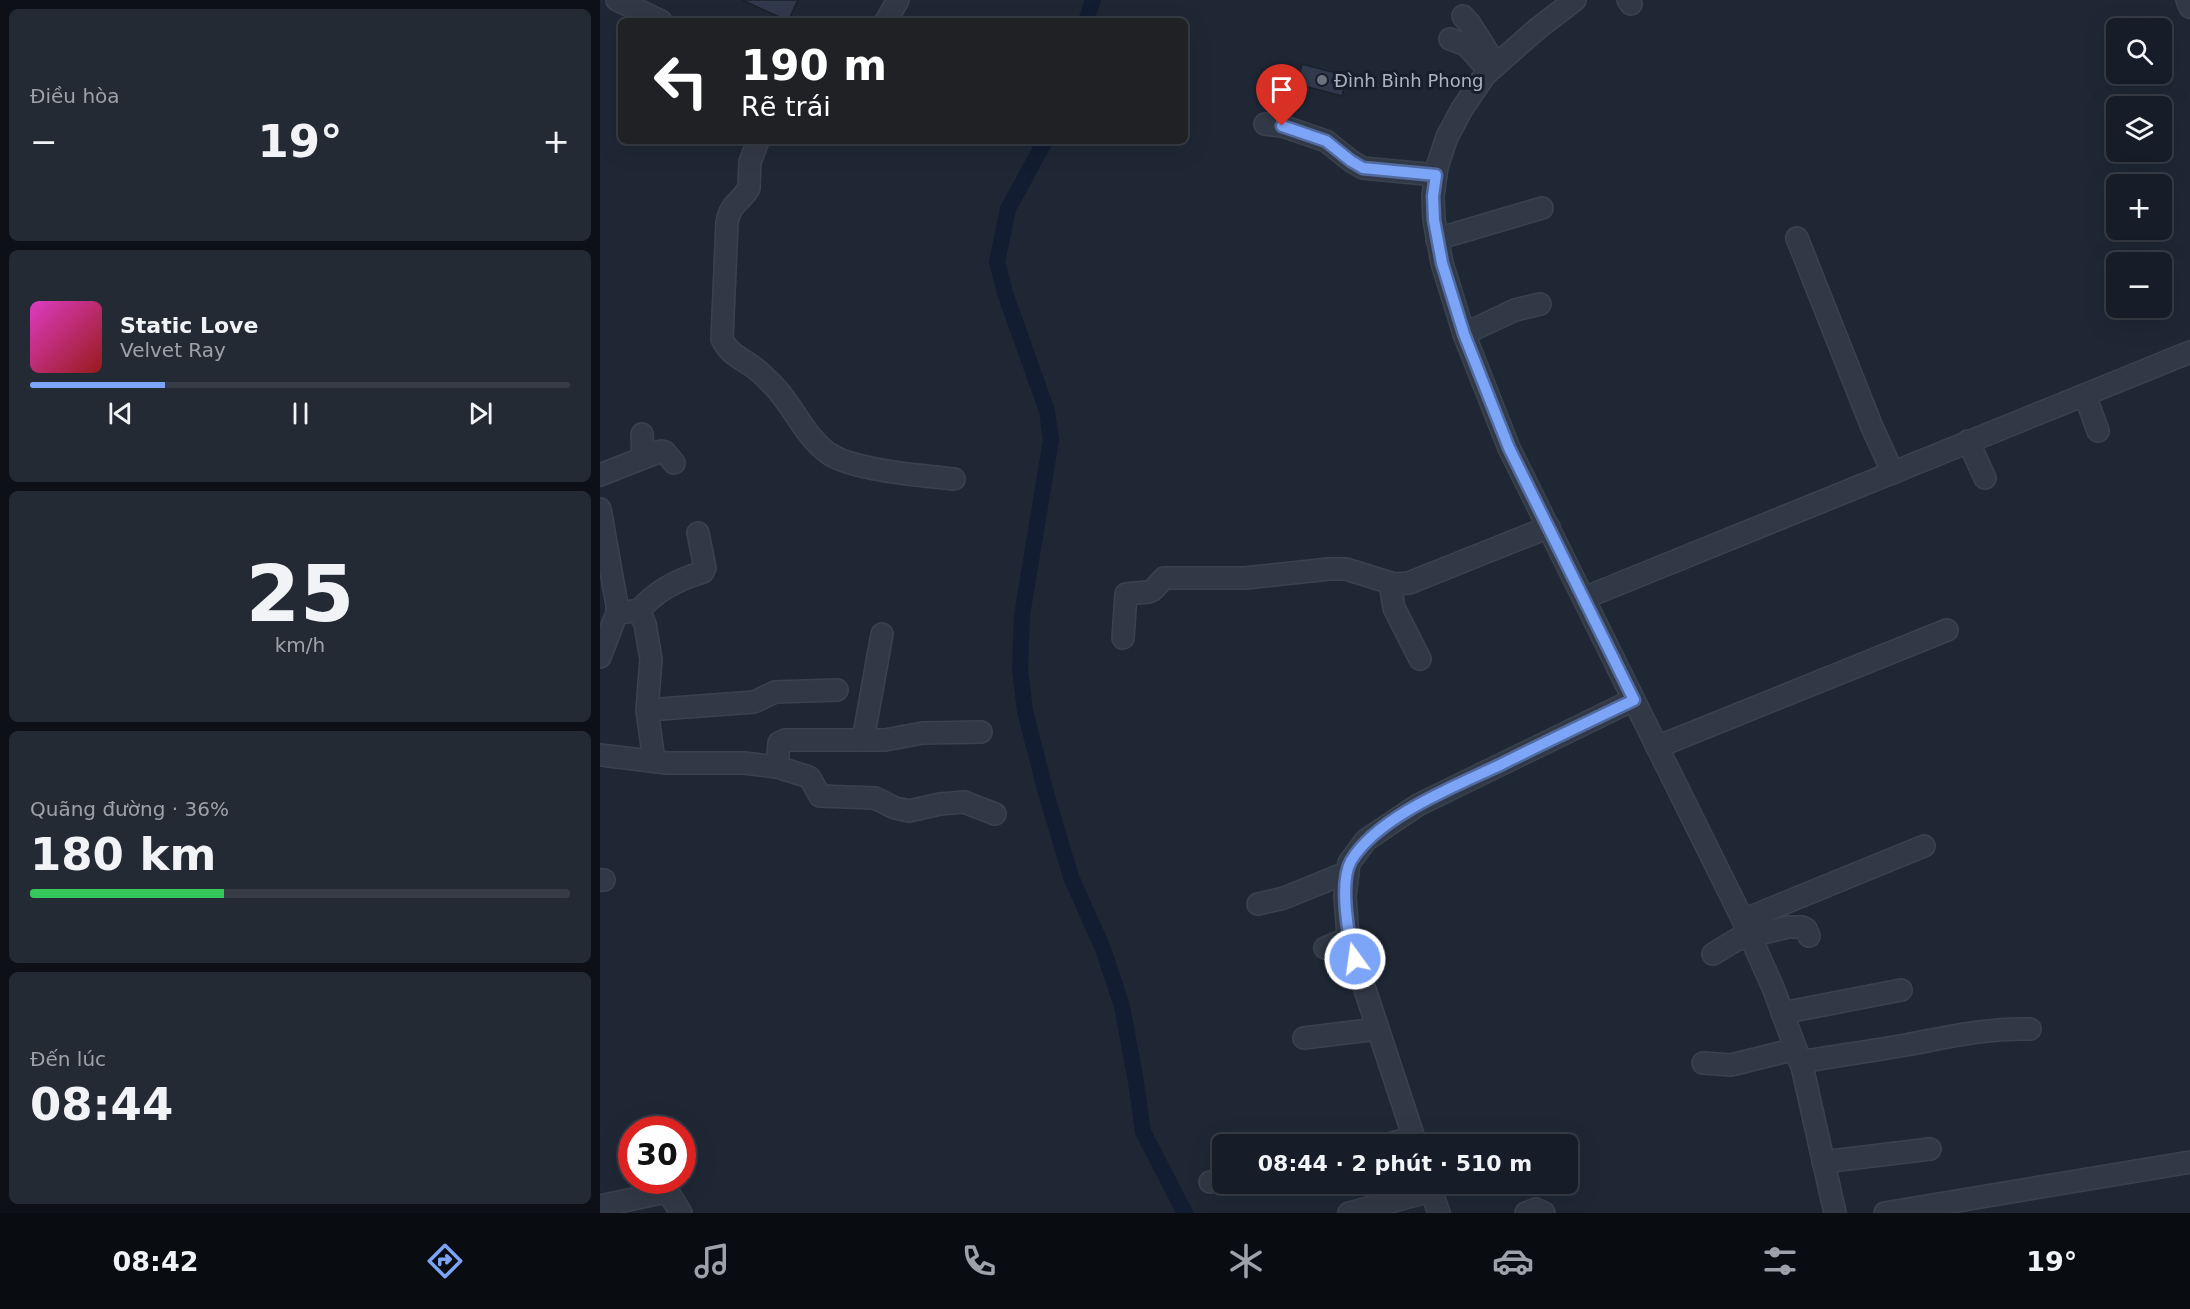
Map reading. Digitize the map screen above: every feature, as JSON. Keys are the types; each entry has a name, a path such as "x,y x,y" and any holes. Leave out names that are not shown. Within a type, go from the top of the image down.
{"street":[{"path":"617,0 654,18"},
{"path":"888,18 898,0"},
{"path":"1575,0 1492,68 1462,110 1447,137 1436,175 1433,196 1442,263 1464,334 1509,448 1747,929 1782,1013 1798,1055 1835,1213"},
{"path":"2187,0 2190,7"},
{"path":"1463,16 1470,24 1492,68"},
{"path":"1450,39 1466,45 1492,68"},
{"path":"1265,123 1282,126 1326,141 1363,168 1436,175"},
{"path":"757,144 750,162 749,188 728,212 722,339 726,349 735,357 753,366 774,386 789,403 806,430 828,453 844,461 877,469 954,479"},
{"path":"1437,239 1542,208"},
{"path":"1797,237 1872,427 1893,473"},
{"path":"1464,334 1515,310 1540,304"},
{"path":"1584,598 2190,352"},
{"path":"2085,395 2098,431"},
{"path":"642,434 644,457"},
{"path":"1968,441 1985,478"},
{"path":"600,475 661,451 665,452 674,463"},
{"path":"600,509 614,582 627,613"},
{"path":"1123,638 1126,594 1153,590 1164,578 1245,578 1346,569 1390,583 1409,583 1549,527"},
{"path":"600,657 627,613 679,579 703,572 705,564 698,533"},
{"path":"1390,583 1394,608 1420,659"},
{"path":"627,613 641,615 651,651 647,710 654,761"},
{"path":"1657,747 1947,630"},
{"path":"863,740 882,634"},
{"path":"647,710 754,702 760,701 766,694 775,692 837,690"},
{"path":"1413,1134 1348,938 1345,896 1349,863 1366,840 1418,805 1634,700"},
{"path":"777,767 777,752 781,741 885,740 923,733 981,732"},
{"path":"600,755 654,761 744,763 777,767 810,778 820,796 875,798 895,808 909,811 940,804 964,802 995,814"},
{"path":"1713,954 1747,929 1924,846"},
{"path":"1258,904 1284,898 1348,872"},
{"path":"1747,929 1797,926 1806,929 1809,936"},
{"path":"1325,948 1348,938"},
{"path":"1782,1013 1901,990"},
{"path":"1304,1038 1377,1029"},
{"path":"1703,1063 1724,1066 1798,1055 1905,1045 1971,1032 2030,1029"},
{"path":"1823,1162 1930,1149"},
{"path":"1885,1213 2190,1162"},
{"path":"600,1206 661,1193 670,1195 681,1213"},
{"path":"1349,1213 1408,1194"},
{"path":"1432,1194 1439,1213"},
{"path":"1526,1213 1536,1209 1544,1213"}],"building":[{"path":"742,0 798,0 789,18 781,18"},
{"name":"Đình Bình Phong","path":"1302,64 1347,76 1342,96 1297,84"}],"waterway":[{"path":"1087,18 1093,0"},
{"path":"1043,144 1008,209 997,262 1005,293 1047,411 1051,440 1022,615 1020,670 1025,711 1071,877 1103,949 1122,1006 1143,1132 1185,1213"}],"place":[{"name":"Đình Bình Phong","path":"1322,80"}],"route":[{"path":"1282,126 1326,141 1363,168 1436,175 1433,196 1434,220 1442,263 1464,334 1509,448 1634,700 1418,805 1366,840 1349,863 1345,896 1348,938 1355,959"}]}
